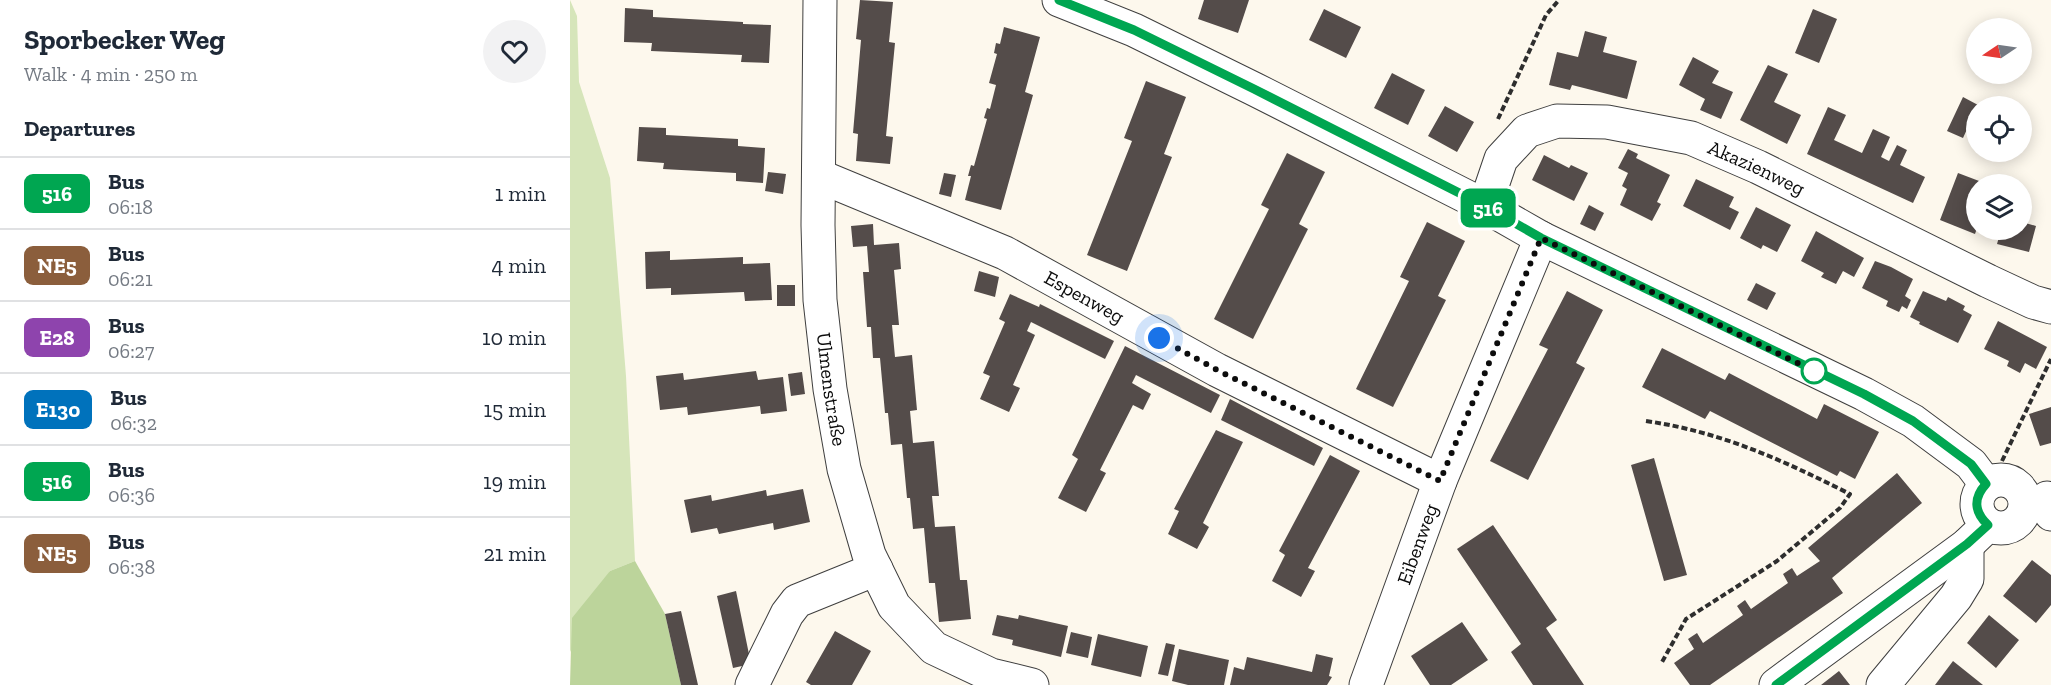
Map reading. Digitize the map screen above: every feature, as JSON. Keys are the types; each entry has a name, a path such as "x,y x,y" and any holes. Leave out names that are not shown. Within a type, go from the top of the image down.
{"street":[{"name":"Ulmenstraße","path":"820,0 818,225 820,300 830,389 844,469 869,555 894,606 934,648 991,675 1032,685"},
{"path":"1059,0 1144,35 1485,206 1541,238 1864,394 1913,421 1971,464 1993,474 1996,480 2006,480 2016,484 2022,493 2043,503 2013,525 1977,535 1776,685"},
{"name":"Akazienweg","path":"1485,206 1501,159 1527,131 1557,121 1607,122 1690,138 1758,166 1988,281 2033,302 2051,307"},
{"name":"Espenweg","path":"819,176 1005,253 1217,370 1440,481"},
{"name":"Eibenweg","path":"1366,685 1440,481 1541,238"},
{"path":"1883,685 1956,597 1967,579 1981,518 1976,500 1993,474"},
{"path":"752,685 796,601 876,569"}],"path":[{"path":"1501,159 1494,128 1546,15 1559,0"},
{"path":"1993,474 2051,359"},
{"path":"1646,421 1677,425 1730,440 1800,469 1850,494 1840,508 1778,561 1686,619 1662,662"}],"green space":[{"path":"570,0 577,16 579,82 610,178 626,376 635,561 610,571 570,652"},
{"path":"635,561 665,614 681,685 570,685 572,618 610,571"}],"building":[{"path":"860,0 893,2 889,42 895,43 886,136 893,137 890,164 856,161 858,134 853,133 861,40 856,39"},
{"path":"1204,0 1249,0 1238,33 1198,19"},
{"path":"625,8 653,10 653,17 771,25 769,63 741,62 742,55 651,51 652,43 624,42"},
{"path":"1324,9 1361,27 1346,58 1309,40"},
{"path":"1813,9 1837,19 1819,63 1795,53"},
{"path":"1004,27 1040,37 1025,92 1033,95 1001,210 965,200 971,176 968,176 971,165 974,166 987,119 984,118 987,108 990,109 996,85 989,83 997,54 994,53 996,43 1000,44"},
{"path":"1585,31 1607,37 1603,52 1637,61 1627,99 1572,85 1570,90 1549,85 1557,52 1578,57"},
{"path":"1693,57 1719,71 1712,83 1733,92 1721,119 1700,110 1705,99 1679,85"},
{"path":"1768,65 1788,74 1774,102 1801,115 1787,144 1740,120"},
{"path":"1392,73 1425,90 1408,125 1374,108"},
{"path":"1146,81 1186,97 1164,154 1172,157 1127,271 1087,255 1132,141 1124,138"},
{"path":"1963,97 1966,99 1966,131 1963,138 1947,131"},
{"path":"1445,106 1474,122 1457,152 1428,136"},
{"path":"1828,107 1846,115 1834,140 1862,153 1873,129 1890,137 1881,157 1889,161 1897,145 1907,150 1900,165 1925,177 1913,203 1807,154"},
{"path":"639,127 666,128 666,135 738,139 738,146 765,148 763,183 736,181 736,173 663,169 664,163 637,161"},
{"path":"1628,149 1638,154 1636,158 1670,175 1657,202 1661,204 1652,221 1620,205 1627,189 1622,186 1628,173 1618,168"},
{"path":"1287,153 1325,172 1299,224 1308,229 1253,339 1214,319 1269,209 1261,205"},
{"path":"1544,155 1569,168 1571,165 1588,173 1574,201 1532,180"},
{"path":"768,172 786,174 783,194 765,191"},
{"path":"944,173 956,175 951,197 939,194"},
{"path":"1958,173 1966,176 1966,230 1940,220"},
{"path":"1696,179 1734,197 1729,207 1739,212 1730,230 1683,206"},
{"path":"1589,205 1604,213 1595,231 1580,224"},
{"path":"1756,207 1791,225 1777,252 1763,245 1761,249 1740,238"},
{"path":"1427,222 1465,241 1438,296 1446,300 1393,407 1356,389 1409,281 1400,277"},
{"path":"873,224 874,245 899,243 901,269 894,270 899,325 892,325 895,357 912,355 917,410 910,411 913,443 934,441 939,496 932,496 935,527 955,526 960,580 967,580 971,619 939,622 935,583 929,583 924,528 913,529 910,498 907,498 902,444 891,445 888,413 885,413 880,358 873,358 871,327 867,327 863,272 869,272 867,246 853,247 851,226"},
{"path":"2032,225 2036,226 2029,252 1997,244 1998,240 2032,240"},
{"path":"1816,231 1864,258 1854,277 1843,271 1836,284 1821,277 1824,273 1801,261"},
{"path":"670,251 670,260 743,257 743,264 770,263 772,300 745,301 744,292 671,295 671,288 646,289 645,252"},
{"path":"1875,261 1913,279 1905,296 1911,300 1907,309 1902,306 1899,312 1886,306 1888,301 1862,288"},
{"path":"979,271 999,277 995,297 974,291"},
{"path":"1756,283 1776,293 1767,310 1747,300"},
{"path":"777,285 795,285 795,306 777,306"},
{"path":"1567,291 1603,310 1576,363 1585,368 1528,480 1490,461 1548,349 1539,345"},
{"path":"1923,291 1946,301 1948,297 1965,306 1963,310 1972,315 1958,343 1919,324 1920,322 1910,317"},
{"path":"1010,294 1039,307 1040,304 1114,341 1105,359 1031,322 1027,331 1035,335 1013,385 1020,388 1009,412 980,399 990,376 983,373 1005,322 999,319"},
{"path":"1998,321 2047,347 2036,369 2025,363 2020,373 2007,366 2009,361 1984,349"},
{"path":"1125,346 1220,395 1211,413 1136,375 1132,383 1151,394 1143,410 1133,405 1100,470 1106,473 1086,512 1058,498 1078,459 1072,455"},
{"path":"1662,348 1725,380 1729,373 1817,419 1824,404 1879,432 1855,479 1840,471 1837,476 1710,411 1705,419 1642,387"},
{"path":"756,371 758,380 783,377 787,411 761,414 760,406 688,415 687,407 660,410 656,376 683,373 684,380"},
{"path":"802,372 805,394 791,396 788,374"},
{"path":"1230,399 1323,448 1314,466 1221,420"},
{"path":"2051,407 2051,443 2040,446 2029,414"},
{"path":"1216,430 1243,442 1203,523 1209,527 1197,549 1168,534 1179,511 1174,509"},
{"path":"1330,455 1360,471 1308,568 1315,571 1301,597 1272,581 1285,555 1279,551"},
{"path":"1654,458 1687,575 1664,581 1631,465"},
{"path":"1897,473 1922,503 1832,578 1843,593 1710,685 1690,685 1674,663 1694,649 1688,639 1697,633 1703,643 1743,615 1737,606 1745,600 1751,609 1788,583 1783,574 1792,568 1797,576 1820,561 1808,548"},
{"path":"803,489 810,522 774,530 773,523 719,534 717,528 691,533 684,500 711,495 712,501 766,490 767,496"},
{"path":"1493,525 1557,620 1546,628 1584,685 1533,685 1511,652 1521,644 1457,549"},
{"path":"2032,560 2051,575 2051,605 2036,623 2003,596"},
{"path":"736,591 751,664 733,668 717,596"},
{"path":"681,611 698,685 681,685 665,614"},
{"path":"997,615 1018,619 1019,615 1068,626 1061,657 1012,645 1013,640 992,635"},
{"path":"1989,615 2019,640 1996,668 1967,643"},
{"path":"1462,622 1488,660 1451,685 1430,685 1411,656"},
{"path":"835,631 871,651 852,685 811,685 806,682"},
{"path":"1071,632 1092,637 1088,658 1066,653"},
{"path":"1098,634 1148,646 1141,677 1091,665"},
{"path":"1166,643 1175,645 1168,676 1158,674"},
{"path":"1179,649 1229,660 1224,685 1188,685 1172,681"},
{"path":"1316,654 1333,658 1329,676 1332,677 1327,685 1230,685 1234,667 1244,670 1247,657 1312,672"},
{"path":"1953,661 1983,685 1935,685"},
{"path":"1839,671 1850,685 1821,685"}],"bus line":[{"name":"516","path":"1059,0 1134,30 1485,206 1541,238 1864,394 1913,421 1971,464 1986,484 1976,500 1977,510 1988,525 1975,538 1776,685"}],"route":[{"path":"1159,338 1217,370 1440,481 1541,238 1814,371"}]}
